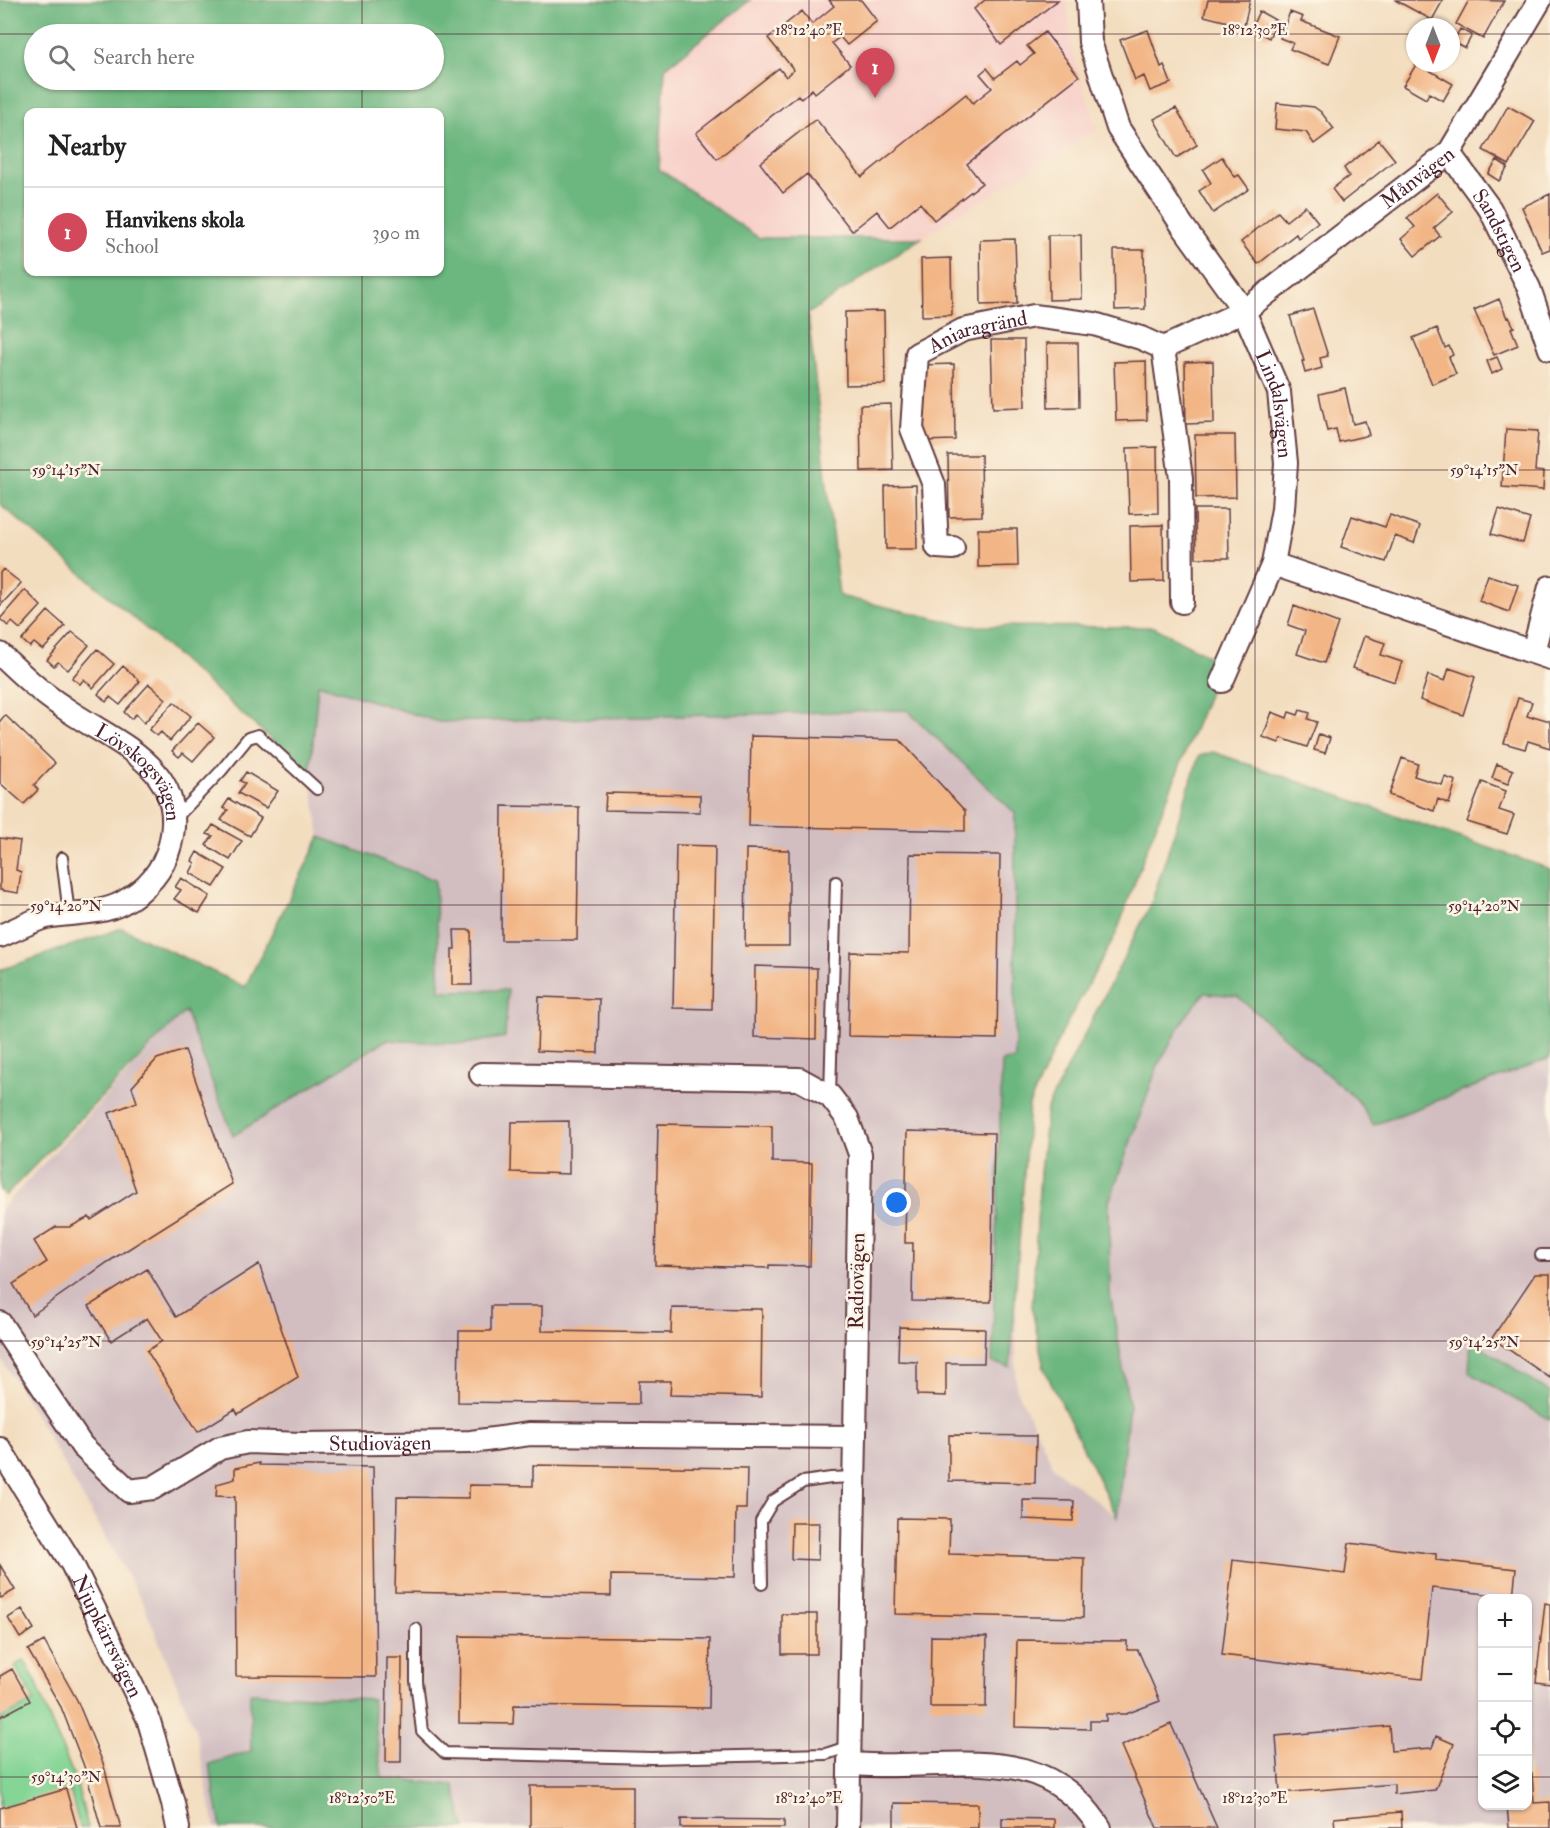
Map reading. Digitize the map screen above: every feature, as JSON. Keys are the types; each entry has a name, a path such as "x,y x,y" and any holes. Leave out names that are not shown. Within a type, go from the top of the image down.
{"street":[{"name":"Lindalsvägen","path":"1088,0 1090,42 1118,128 1182,225 1244,311 1279,392 1286,463 1283,508 1274,564 1221,681"},
{"name":"Månvägen","path":"1244,311 1449,153 1540,0"},
{"name":"Sandstigen","path":"1449,153 1490,209 1529,288 1550,349"},
{"path":"1182,602 1181,478 1163,348 1244,311"},
{"name":"Aniaragränd","path":"945,548 934,485 912,429 917,354 963,330 1034,316 1095,324 1141,338 1163,348"},
{"path":"1274,564 1542,655 1550,587"},
{"name":"Lövskogsvägen","path":"0,654 33,685 62,707 142,757 160,777 168,794 173,822 166,858 150,883 121,904 44,918 0,936"},
{"name":"Radiovägen","path":"481,1074 799,1079 830,1096 847,1118 860,1154 848,1828"},
{"name":"Studiovägen","path":"0,1323 82,1446 129,1491 153,1488 220,1448 248,1442 301,1444 471,1442 530,1434 854,1437"},
{"name":"Njupkärrsvägen","path":"2,1448 72,1564 148,1718 178,1828"},
{"path":"849,1755 901,1765 964,1762 1001,1764 1026,1769 1047,1778 1072,1795 1100,1828"}],"lane":[{"path":"173,822 221,771 248,738 258,735 317,789"},
{"path":"62,858 69,914"},
{"path":"830,1096 836,882"},
{"path":"762,1584 761,1521 773,1501 803,1482 854,1477"},
{"path":"416,1629 416,1681 422,1731 445,1753 652,1758 849,1755"}],"shaded area":[{"path":"750,0 1067,0 1072,49 1097,129 921,238 759,238 659,169 665,68"},
{"path":"318,684 439,722 907,710 1015,813 1016,1387 1054,1468 1116,1516 1129,1404 1110,1294 1109,1202 1158,1065 1186,1016 1205,992 1237,996 1358,1101 1373,1125 1550,1058 1550,1828 215,1828 195,1729 144,1605 0,1357 0,1210 185,1011 233,1136 386,1040 465,1044 440,991 435,880 320,837 310,774"}],"green space":[{"path":"0,0 750,0 665,68 659,169 759,238 921,238 808,314 839,596 968,626 1154,627 1221,662 1144,856 1117,932 1061,1034 1029,1105 1010,1367 992,1363 1002,1061 1015,1060 1015,813 907,710 439,722 318,684 310,774 150,632 0,504"},
{"path":"1213,752 1550,869 1550,1058 1373,1125 1358,1101 1237,996 1205,993 1186,1016 1158,1065 1109,1202 1110,1294 1129,1404 1117,1517 1044,1368 1032,1309 1040,1173 1047,1108 1151,904 1199,756"},
{"path":"320,837 435,880 440,991 508,990 505,1037 465,1044 386,1040 233,1136 185,1011 5,1196 0,1190 0,970 122,928 245,987"},
{"path":"1471,1339 1550,1393 1550,1420 1469,1372"},
{"path":"24,1660 36,1681 76,1781 88,1828 80,1828 70,1791 0,1809 0,1719 34,1701 15,1666"},
{"path":"250,1693 372,1699 382,1778 454,1785 465,1828 221,1828 209,1764 251,1751"}],"building":[{"path":"829,0 861,0 877,21 847,45 840,37 832,43 850,65 815,93 812,89 801,99 798,95 717,159 696,133 779,68 786,77 794,70 768,38 802,11 812,24 834,6"},
{"path":"985,0 1058,0 1001,45 974,9"},
{"path":"1208,0 1250,0 1244,26 1204,16"},
{"path":"1395,0 1443,0 1433,18 1428,18"},
{"path":"1469,0 1504,1 1483,39 1460,26 1459,18"},
{"path":"1259,11 1277,21 1269,38 1251,29"},
{"path":"1290,12 1303,17 1301,21 1340,36 1329,64 1290,49 1293,43 1280,38"},
{"path":"1460,29 1472,35 1465,48 1460,46"},
{"path":"1148,30 1161,67 1164,65 1171,83 1150,91 1144,76 1135,80 1120,40"},
{"path":"1045,32 1079,76 967,164 982,183 934,220 920,203 890,227 877,211 852,231 807,174 783,193 760,163 816,119 862,177 966,94 973,103 992,88 980,74 987,68 995,78 1017,61 1020,65 1034,54 1027,46"},
{"path":"1412,72 1432,72 1453,84 1443,101 1429,93 1426,99 1403,86"},
{"path":"1277,103 1314,107 1321,112 1334,129 1314,144 1306,132 1275,129"},
{"path":"1508,106 1535,121 1509,165 1483,150"},
{"path":"1176,108 1197,145 1176,158 1154,119"},
{"path":"1379,140 1395,160 1342,202 1332,189 1349,176 1344,168"},
{"path":"1222,157 1235,177 1239,175 1249,189 1213,213 1199,191 1211,183 1203,170"},
{"path":"1497,160 1508,167 1499,181 1488,174"},
{"path":"1437,193 1453,212 1434,228 1440,236 1415,256 1401,239 1415,227 1407,218"},
{"path":"1550,194 1550,249 1542,252 1522,207"},
{"path":"1305,206 1318,222 1298,238 1296,234 1258,264 1241,242 1278,212 1286,221"},
{"path":"1048,235 1081,235 1082,299 1049,300"},
{"path":"1015,239 1017,304 981,305 980,240"},
{"path":"1114,250 1144,250 1145,309 1115,310"},
{"path":"951,258 952,315 922,316 921,259"},
{"path":"1499,299 1507,318 1509,317 1514,327 1511,328 1518,345 1494,355 1474,310"},
{"path":"1313,309 1328,356 1320,358 1322,368 1305,373 1302,361 1304,361 1290,316"},
{"path":"884,311 885,384 846,385 845,312"},
{"path":"1437,328 1445,348 1449,346 1453,355 1449,357 1456,374 1432,384 1413,338"},
{"path":"991,340 1024,340 1025,407 993,408"},
{"path":"1047,343 1078,343 1079,407 1048,408"},
{"path":"1497,357 1502,369 1492,374 1487,361"},
{"path":"1146,361 1147,420 1116,421 1114,362"},
{"path":"1213,361 1214,423 1186,424 1185,362"},
{"path":"954,364 955,440 921,441 920,365"},
{"path":"1345,388 1353,424 1365,421 1369,435 1339,442 1336,429 1327,431 1319,394"},
{"path":"891,404 893,470 861,471 860,405"},
{"path":"1506,429 1538,431 1535,471 1544,472 1543,490 1502,487"},
{"path":"1195,435 1235,435 1236,497 1196,498"},
{"path":"1157,447 1158,513 1129,514 1127,448"},
{"path":"948,455 981,455 982,516 949,517"},
{"path":"916,485 917,549 886,549 885,486"},
{"path":"1195,509 1228,509 1229,558 1196,558"},
{"path":"1499,509 1530,519 1523,543 1491,534"},
{"path":"1390,515 1420,526 1414,543 1395,536 1386,562 1341,547 1352,516 1385,527"},
{"path":"1163,525 1164,581 1131,582 1130,526"},
{"path":"978,529 1017,529 1018,566 978,567"},
{"path":"3,569 21,583 0,606 0,573"},
{"path":"1488,575 1518,585 1509,612 1479,601"},
{"path":"25,590 41,606 20,629 12,622 8,626 0,619"},
{"path":"1294,606 1338,623 1324,663 1297,654 1305,631 1288,625"},
{"path":"48,611 65,626 43,650 34,643 30,647 22,640"},
{"path":"72,632 89,645 68,670 58,662 54,666 47,660"},
{"path":"1364,636 1385,643 1381,655 1402,662 1395,682 1353,668"},
{"path":"97,649 114,664 93,688 84,679 80,684 72,678"},
{"path":"123,666 140,681 120,705 110,697 106,702 98,694"},
{"path":"1449,668 1475,677 1463,715 1420,700 1428,675 1445,681"},
{"path":"149,684 166,699 144,723 136,714 131,719 124,712"},
{"path":"1518,698 1532,702 1527,716 1550,721 1550,748 1528,741 1525,749 1504,743"},
{"path":"174,702 191,716 170,741 161,732 157,736 149,730"},
{"path":"1300,710 1310,713 1308,719 1317,722 1307,747 1281,738 1279,743 1263,737 1272,712 1287,718 1289,712 1298,715"},
{"path":"5,715 55,763 34,785 38,790 24,804 0,783 0,721"},
{"path":"198,723 214,737 193,761 183,753 179,757 172,751"},
{"path":"1319,734 1330,738 1325,753 1314,750"},
{"path":"751,736 900,740 965,811 965,831 749,826"},
{"path":"1402,758 1418,764 1414,776 1442,785 1445,777 1456,781 1449,804 1438,799 1434,811 1389,795"},
{"path":"1497,764 1513,770 1508,784 1492,778"},
{"path":"246,772 278,791 266,808 238,793 245,783 240,781"},
{"path":"1482,782 1506,791 1499,810 1514,815 1507,834 1467,822"},
{"path":"606,793 700,795 700,812 605,810"},
{"path":"229,799 261,818 250,836 221,820 228,810 223,808"},
{"path":"502,806 579,807 577,940 501,940"},
{"path":"213,825 242,841 230,860 206,845 213,836 207,834"},
{"path":"0,838 20,841 16,870 21,872 18,893 0,890"},
{"path":"676,845 715,846 712,1009 673,1008"},
{"path":"746,849 789,850 789,946 745,946"},
{"path":"197,852 226,869 214,887 190,873 195,863 192,861"},
{"path":"910,854 1000,855 997,1039 848,1036 850,952 909,953"},
{"path":"181,878 210,896 199,913 174,899 181,890 175,887"},
{"path":"454,930 471,930 472,985 452,985"},
{"path":"755,966 817,968 816,1039 754,1037"},
{"path":"539,997 599,999 598,1053 537,1051"},
{"path":"185,1050 232,1184 108,1262 32,1315 13,1284 47,1262 34,1241 56,1227 70,1227 89,1217 91,1220 136,1191 109,1113 137,1102 132,1087 157,1059"},
{"path":"569,1121 569,1174 511,1172 512,1122"},
{"path":"658,1124 772,1126 772,1162 812,1163 810,1266 769,1265 769,1268 655,1265"},
{"path":"907,1131 994,1133 991,1302 912,1301 913,1243 905,1243"},
{"path":"259,1264 298,1377 238,1414 235,1409 198,1432 147,1351 162,1341 147,1318 111,1341 89,1306 147,1269 176,1317"},
{"path":"1535,1274 1550,1274 1550,1378 1492,1338"},
{"path":"491,1306 542,1306 542,1331 671,1333 672,1308 762,1309 761,1397 670,1395 671,1381 639,1381 639,1404 458,1402 459,1331 491,1331"},
{"path":"899,1327 985,1329 984,1363 946,1363 946,1396 917,1395 917,1362 898,1361"},
{"path":"949,1435 1036,1436 1035,1483 949,1481"},
{"path":"259,1463 259,1465 373,1467 376,1677 236,1676 235,1497 216,1496 217,1484 235,1479 235,1468"},
{"path":"533,1465 747,1468 746,1509 736,1509 735,1577 611,1575 611,1596 395,1592 397,1497 469,1498 469,1485 533,1486"},
{"path":"1023,1500 1074,1501 1073,1521 1023,1519"},
{"path":"897,1518 950,1519 949,1554 1084,1558 1083,1618 895,1614"},
{"path":"792,1523 819,1523 818,1560 791,1559"},
{"path":"1349,1543 1436,1554 1436,1560 1516,1569 1513,1594 1486,1594 1432,1588 1422,1679 1222,1655 1233,1560 1345,1574"},
{"path":"0,1565 15,1590 1,1598 0,1597"},
{"path":"1545,1603 1550,1604 1550,1684 1536,1682"},
{"path":"22,1609 34,1629 20,1638 8,1618"},
{"path":"782,1614 817,1614 817,1654 782,1654"},
{"path":"460,1636 710,1639 709,1708 514,1705 513,1724 459,1723"},
{"path":"931,1636 987,1637 986,1707 930,1707"},
{"path":"1017,1640 1127,1641 1127,1650 1138,1650 1160,1701 1126,1714 1106,1714 1106,1721 1090,1721 1090,1729 1015,1727"},
{"path":"44,1641 77,1700 103,1763 121,1828 101,1828 84,1766 61,1707 28,1650"},
{"path":"387,1658 402,1658 401,1762 386,1762"},
{"path":"12,1669 30,1701 0,1717 0,1676"},
{"path":"1171,1724 1217,1828 1157,1828 1121,1746"},
{"path":"1389,1726 1391,1751 1432,1748 1436,1736 1454,1744 1435,1790 1394,1794 1394,1784 1280,1793 1276,1736"},
{"path":"1532,1773 1534,1803 1550,1802 1550,1828 1509,1828 1507,1810 1532,1810"},
{"path":"530,1786 633,1786 633,1828 530,1828"},
{"path":"66,1789 77,1828 0,1828 0,1808"},
{"path":"894,1803 978,1804 978,1828 894,1828"},
{"path":"1401,1812 1402,1828 1335,1828 1334,1818"},
{"path":"1002,1818 1054,1819 1054,1828 1002,1828"},
{"path":"681,1819 784,1820 784,1828 681,1828"}],"place":[{"name":"Hanvikens skola","path":"875,98"}]}
